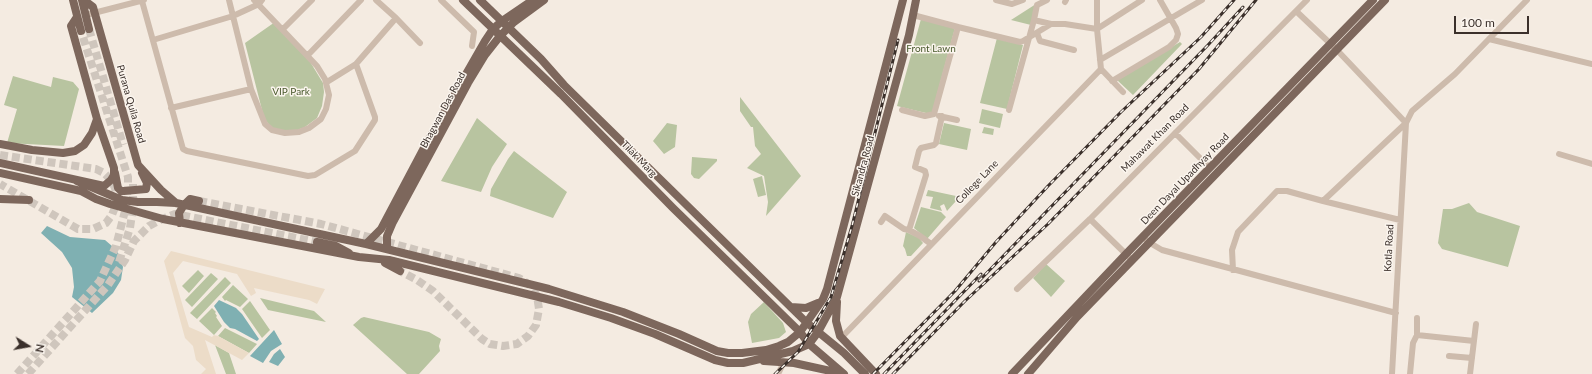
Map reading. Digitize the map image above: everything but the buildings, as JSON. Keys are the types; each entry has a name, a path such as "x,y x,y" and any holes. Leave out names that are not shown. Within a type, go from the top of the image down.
{"main road":[{"path":"72,0 81,16 85,30"},
{"name":"Purana Quila Road","path":"81,16 83,0 93,7 138,165 161,190 180,204"},
{"name":"Tilak Marg","path":"463,0 561,94 651,186 800,332 807,345"},
{"name":"Tilak Marg","path":"480,0 509,27 564,85 806,322 818,332 847,350"},
{"name":"Bhagwan Das Road","path":"366,244 381,229 397,197 493,29 533,0"},
{"name":"Bhagwan Das Road","path":"387,249 388,233 485,55 509,27 544,0"},
{"name":"Sikandra Road","path":"800,332 821,302 830,280 903,0"},
{"name":"Sikandra Road","path":"807,345 818,332 838,298 907,43 916,0"},
{"name":"Deen Dayal Upadhyay Road","path":"1012,374 1129,257 1150,243 1334,46 1373,0"},
{"name":"Deen Dayal Upadhyay Road","path":"1028,374 1129,257 1143,237 1210,168 1334,46 1385,0"},
{"path":"81,16 71,26 97,119 114,168 119,190 144,190 147,188 147,183 138,165"},
{"path":"0,144 32,150 63,153 75,151 84,145 92,133 97,119"},
{"path":"0,162 104,186 112,180 114,168"},
{"path":"0,173 81,191 110,204 180,223 359,258 389,260 572,305 667,339 715,360 728,363 743,363 757,360 793,351 807,345"},
{"path":"651,186 659,178"},
{"path":"77,181 122,200 180,204 366,244 570,295 623,312 717,351 743,353 779,346 788,342 800,332"},
{"path":"397,197 405,201"},
{"path":"0,199 29,200"},
{"path":"180,204 190,199 199,201"},
{"path":"180,204 180,223"},
{"path":"317,242 336,246 359,258"},
{"path":"376,259 400,271"},
{"path":"830,280 830,284 833,288 837,288 841,284"},
{"path":"838,298 836,321 841,338 847,350 865,374"},
{"path":"790,306 806,308 821,302"},
{"path":"807,345 836,373"},
{"path":"807,345 844,374"},
{"path":"847,350 876,374"},
{"path":"743,353 743,363"},
{"path":"757,360 804,364 836,373"}],"street":[{"path":"81,16 143,0 182,148 185,150 308,176 315,174 355,151 374,120 375,117 356,64"},
{"path":"153,40 233,16 258,1 308,55 321,71 326,82 329,90 329,98 326,109 320,119 309,128 299,132 279,132 272,130 265,124 251,89 233,16 229,0"},
{"path":"283,29 312,0"},
{"path":"308,55 361,0"},
{"path":"376,0 420,43"},
{"path":"441,0 474,32 472,46"},
{"path":"996,0 1012,4 1023,0"},
{"path":"1008,110 1024,51 1030,37 1037,5 1046,0"},
{"path":"1097,0 1097,29 1101,69 1123,92"},
{"path":"1034,20 1051,24 1065,24 1097,29 1142,0"},
{"path":"1112,81 1173,43 1177,37 1178,34 1171,18 1160,0"},
{"path":"1100,60 1202,0"},
{"name":"Mahawat Khan Road","path":"1016,289 1090,218 1307,0"},
{"path":"1323,201 1406,123 1412,111 1455,74 1527,0"},
{"path":"1296,11 1334,46 1406,123"},
{"path":"913,15 1020,42 1038,33 1051,24"},
{"path":"326,82 356,64 396,18"},
{"path":"934,114 941,100 956,44 958,27"},
{"path":"1038,33 1040,42 1074,50"},
{"path":"1489,40 1592,64"},
{"name":"College Lane","path":"841,338 1101,69"},
{"path":"171,108 251,89"},
{"path":"902,110 925,116 934,114 957,120"},
{"path":"909,230 926,175 925,171 915,167 919,151 921,148 934,145 936,143 942,116"},
{"name":"Kotla Road","path":"1392,374 1406,123"},
{"path":"1175,133 1210,168"},
{"path":"1559,154 1592,164"},
{"path":"1233,270 1232,250 1238,232 1274,192 1280,190 1400,220"},
{"path":"881,222 885,216 904,229 920,236 931,244"},
{"path":"1090,218 1129,257"},
{"path":"1143,237 1162,250 1396,313"},
{"path":"1410,374 1413,342 1417,335 1417,318"},
{"path":"1470,374 1476,324"},
{"path":"1417,335 1474,341"},
{"path":"1449,356 1472,358"},
{"path":"778,374 784,362"}],"green space":[{"path":"1036,4 1031,25 1011,20"},
{"name":"Front Lawn","path":"921,19 955,28 932,113 930,114 897,106"},
{"name":"VIP Park","path":"275,22 309,60 323,83 324,92 322,106 317,118 305,127 293,132 275,132 266,121 245,43"},
{"path":"997,38 1023,45 1007,109 980,103"},
{"path":"1180,42 1182,44 1133,95 1117,80"},
{"path":"13,76 51,87 53,77 73,82 79,89 64,146 7,143 17,109 4,105"},
{"path":"740,97 801,176 766,216 768,202 764,176 747,168 761,154 755,146 753,127 751,127 740,111"},
{"path":"982,109 1003,114 1000,128 979,123"},
{"path":"477,118 507,144 492,167 481,192 441,181"},
{"path":"667,123 677,125 675,147 664,154 653,141"},
{"path":"944,123 971,129 967,150 939,144"},
{"path":"984,127 994,129 993,135 982,133"},
{"path":"514,151 567,192 553,218 490,196 491,189"},
{"path":"692,157 717,159 717,161 699,179 694,178 691,174"},
{"path":"762,176 766,195 758,197 753,179"},
{"path":"928,190 956,196 956,201 947,211 944,204 940,206 942,211 930,208 933,197 926,196"},
{"path":"1469,203 1477,212 1520,226 1508,267 1442,249 1438,243 1443,209 1452,209"},
{"path":"921,207 941,212 946,217 927,239 914,228"},
{"path":"906,232 919,238 923,243 911,256 907,256 903,246"},
{"path":"1046,264 1065,281 1051,297 1033,278"},
{"path":"198,270 204,276 189,293 182,286"},
{"path":"211,273 218,279 192,307 185,300"},
{"path":"225,277 231,283 197,319 190,313"},
{"path":"233,285 248,299 240,307 226,300 225,301 222,297"},
{"path":"260,298 314,311 326,322 268,310"},
{"path":"250,301 270,330 262,338 242,309"},
{"path":"764,302 783,323 786,332 779,338 752,343 748,322 751,314"},
{"path":"212,308 216,312 216,317 222,326 214,335 199,321"},
{"path":"364,317 429,332 441,339 439,346 440,351 419,374 407,374 353,325"},
{"path":"225,328 257,344 249,353 218,336"},
{"path":"215,345 229,353 236,374 226,374"}],"shaded area":[{"path":"171,251 325,289 317,304 309,300 254,288 256,293 251,296 237,274 183,261 173,273 189,327 212,337 214,335 218,336 249,353 242,360 205,340 216,374 201,374 206,369 196,360 193,346 185,338 164,261"}],"water":[{"path":"47,226 70,237 105,240 118,253 123,267 121,280 113,293 92,313 72,297 74,287 72,268 62,252 41,233"},
{"path":"219,300 236,308 242,314 259,339 257,341 235,329 230,328 224,322 214,306"},
{"path":"274,330 282,344 271,351 263,363 250,356"},
{"path":"280,349 285,357 278,366 269,362 274,354"}],"tunnel":[{"path":"89,29 123,145"},
{"path":"17,374 100,281 116,246 125,211 128,177 81,31"},
{"path":"0,155 96,169 104,173 111,180 115,188 117,202 112,215 106,223 93,229 78,229 0,184"},
{"path":"119,262 130,228 133,207 133,183"},
{"path":"199,201 321,224 519,278 530,285 537,296 539,309 536,325 528,336 517,344 503,346 490,344 482,339 433,291 400,271"},
{"path":"28,374 108,285 125,260 134,241 149,226 162,219 175,214 317,242"}],"railway":[{"path":"873,374 955,291 996,242 1048,186 1121,112 1201,37 1234,0"},
{"path":"893,374 965,301 1048,224 1199,69 1256,0"},
{"path":"979,281 1243,7"},
{"path":"775,374 798,352 831,297 852,226 898,40"},
{"path":"884,374 981,274"}]}
